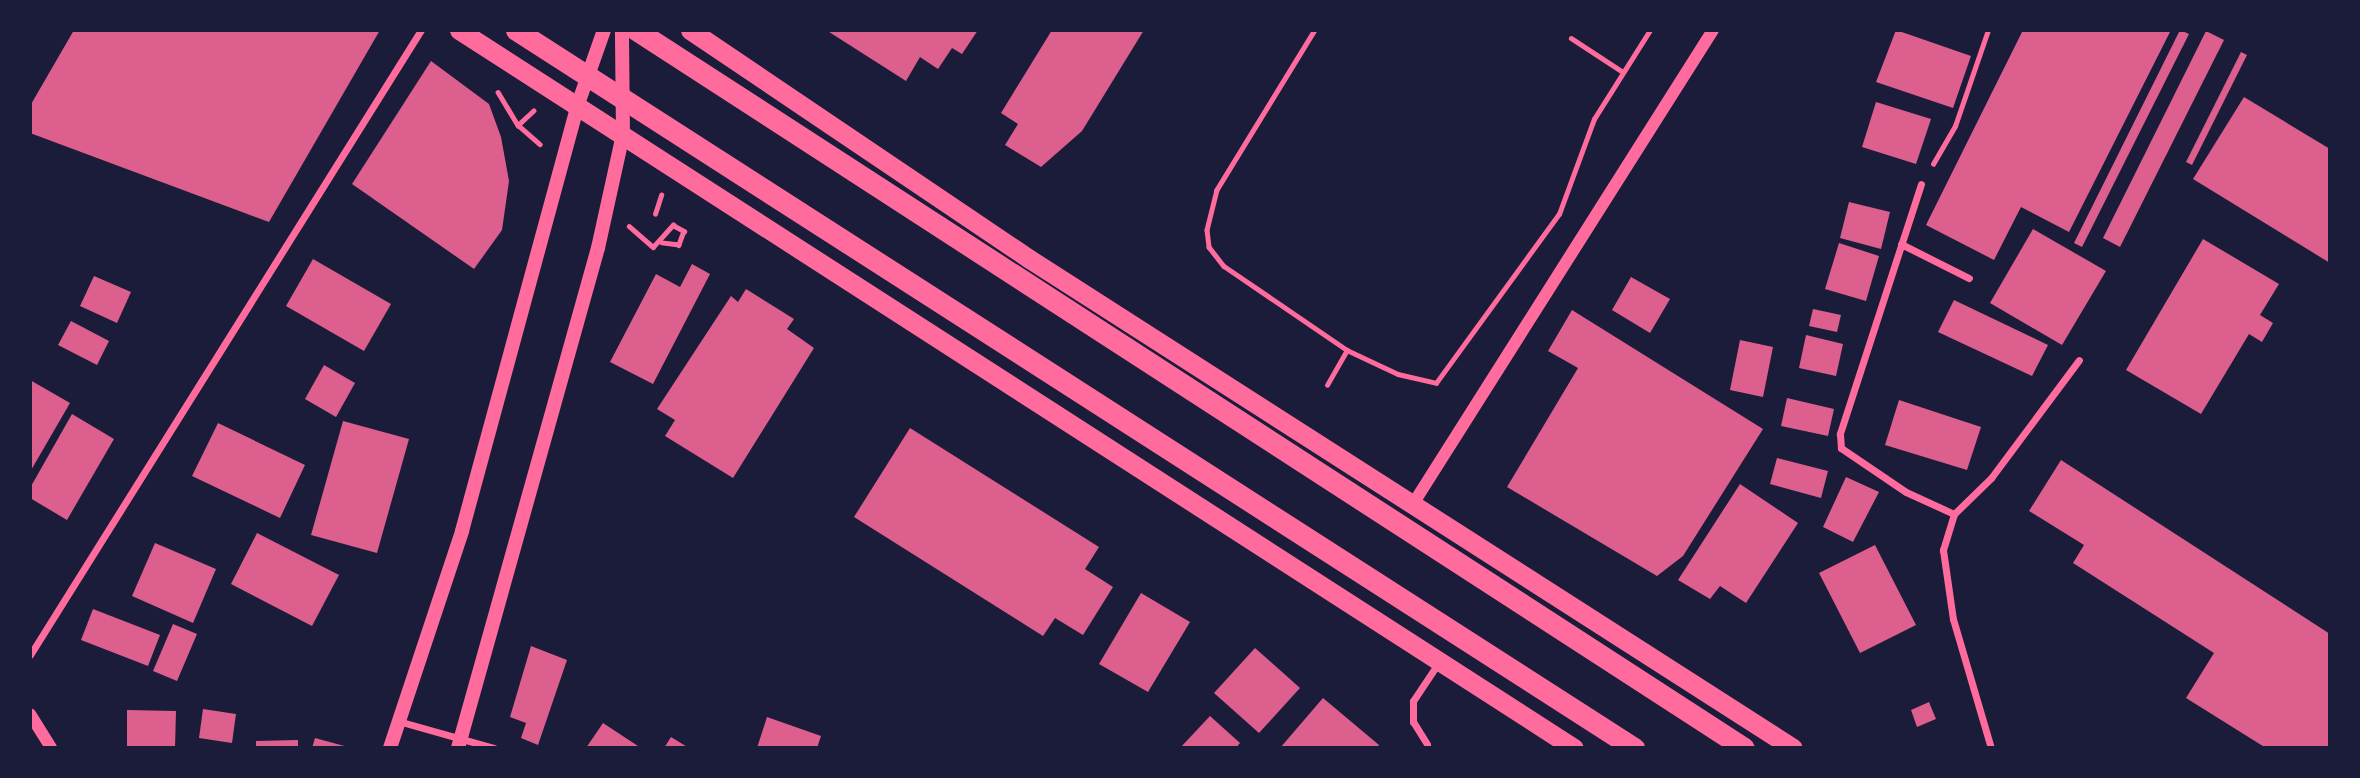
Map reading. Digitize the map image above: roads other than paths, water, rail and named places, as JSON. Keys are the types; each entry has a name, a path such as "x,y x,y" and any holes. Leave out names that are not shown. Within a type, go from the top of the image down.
{"highway":[{"path":"459,30 578,104 1574,748"},
{"path":"516,30 1634,748"},
{"path":"636,30 1744,748"},
{"path":"690,30 1028,258 1793,748"}],"main road":[{"path":"390,748 462,531 578,104 604,30"},
{"path":"460,743 598,248 623,134 622,30"}],"street":[{"path":"30,655 421,30"},
{"path":"1413,504 1713,30"},
{"path":"1921,184 1840,434 1841,448 1906,492 1954,514"},
{"path":"1901,244 1969,278"},
{"path":"1991,748 1953,619 1943,550 1954,514 1991,478 2080,360"},
{"path":"1427,744 1413,722 1413,701 1439,662"},
{"path":"30,714 51,748"},
{"path":"398,721 460,743 494,748"}]}
